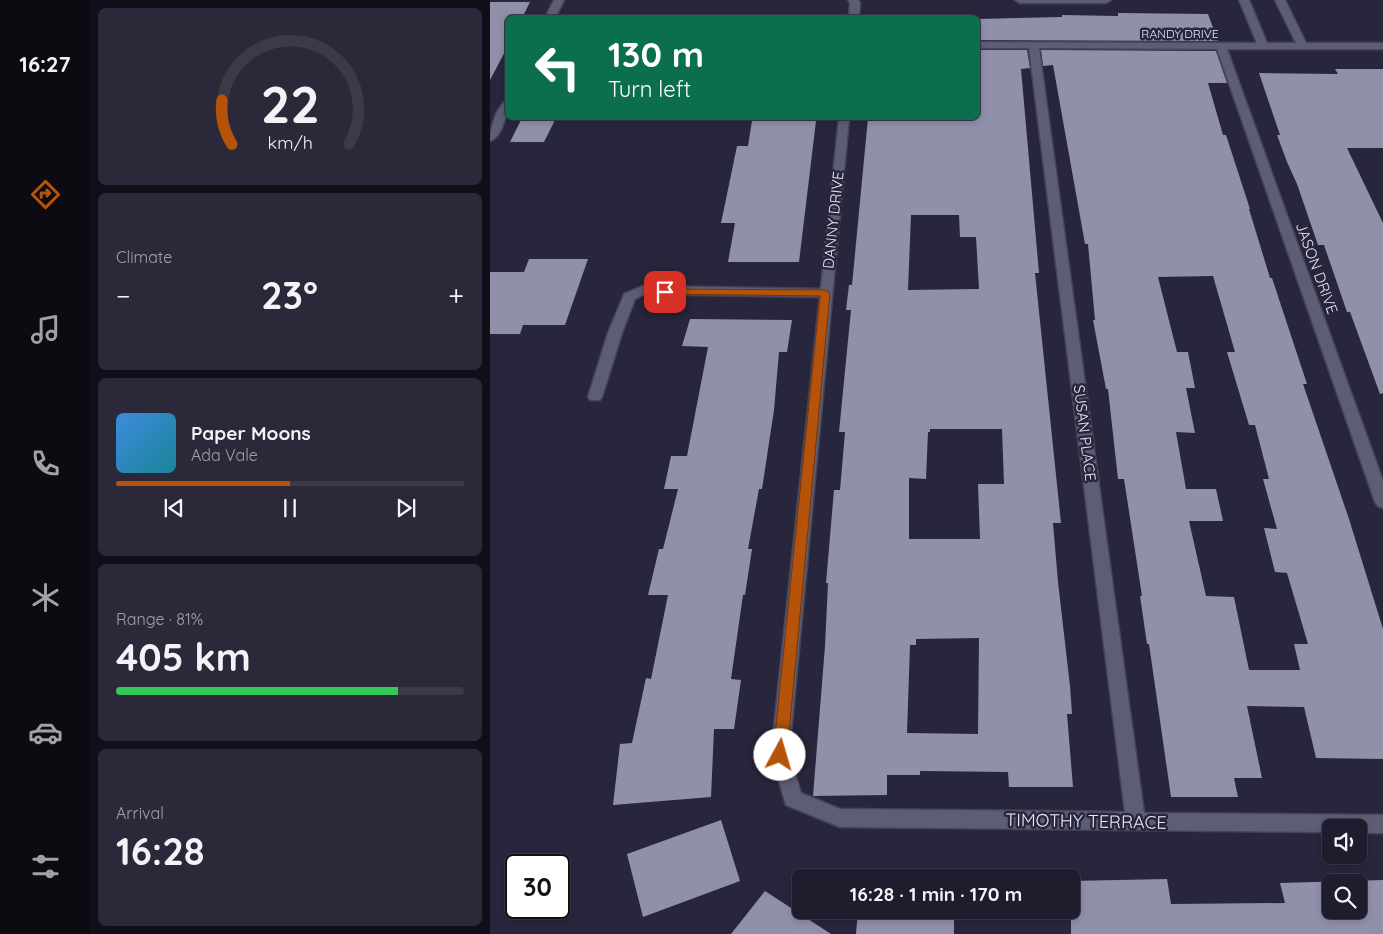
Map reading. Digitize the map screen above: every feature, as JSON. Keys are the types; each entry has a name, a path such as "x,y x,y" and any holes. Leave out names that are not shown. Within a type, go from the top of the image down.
{"street":[{"path":"552,15 559,0"},
{"path":"852,0 855,2 854,15"},
{"path":"1020,0 1106,0"},
{"path":"1244,0 1263,45"},
{"path":"1280,0 1302,45"},
{"name":"RANDY DRIVE","path":"980,44 1383,46"},
{"name":"SUSAN PLACE","path":"1034,44 1136,822"},
{"name":"JASON DRIVE","path":"1221,45 1383,502"},
{"path":"490,138 505,109"},
{"name":"DANNY DRIVE","path":"793,799 780,755 844,120"},
{"path":"595,397 615,333 629,297 643,290 825,293"},
{"name":"TIMOTHY TERRACE","path":"793,799 840,818 1383,824"}],"building":[{"path":"490,2 530,2 524,15 505,15 505,52 490,80"},
{"path":"1118,13 1208,14 1218,41 980,40 980,19 1062,17 1062,15 1118,16"},
{"path":"980,50 1027,50 1030,68 1021,69 1039,273 1035,273 1061,523 1053,523 1070,686 1072,714 1067,714 1073,787 1009,787 1008,772 920,771 920,775 887,775 887,795 813,796 825,646 828,583 826,583 834,490 840,490 845,432 839,432 851,310 846,310 849,285 852,285 868,120 980,120","holes":["911,215 959,215 960,237 976,237 979,289 908,290","930,429 1002,429 1004,484 978,484 980,539 909,539 909,478 926,479 928,432 930,432","979,638 978,734 907,733 910,645 916,645 916,639"]},
{"path":"1041,50 1216,51 1227,83 1208,83 1223,135 1226,135 1270,278 1272,278 1307,384 1303,384 1349,519 1383,629 1383,759 1316,758 1304,707 1247,706 1262,778 1234,778 1238,797 1171,797 1124,479 1118,479 1108,389 1106,389 1093,320 1095,320 1088,244 1085,244 1053,65 1043,66","holes":["1213,276 1235,352 1227,352 1249,425 1255,425 1269,479 1263,479 1277,529 1264,528 1275,572 1287,573 1308,644 1294,644 1300,670 1249,670 1234,597 1206,596 1189,521 1223,521 1216,489 1186,489 1176,432 1195,433 1186,388 1195,388 1188,352 1177,352 1158,277"]},
{"path":"1335,69 1383,69 1383,148 1347,148 1383,223 1383,393 1380,394 1350,312 1347,312 1324,245 1318,245 1297,184 1277,135 1280,135 1259,73 1338,74"},
{"path":"521,120 555,120 544,142 510,142"},
{"path":"752,121 816,121 799,262 728,262 735,223 721,223 737,146 748,146"},
{"path":"529,259 588,259 565,325 523,325 520,334 490,334 490,272 524,272"},
{"path":"690,319 792,320 787,352 779,352 774,410 762,489 759,489 748,549 752,549 745,595 743,595 731,679 741,680 734,729 714,729 711,797 613,805 620,744 632,743 646,678 651,679 668,595 648,595 659,549 663,549 678,489 664,489 671,456 687,456 708,347 682,346"},
{"path":"721,820 740,881 643,917 627,854"},
{"path":"1167,879 1171,904 1285,903 1280,883 1322,882 1322,919 1367,919 1367,880 1383,880 1383,934 1071,934 1071,919 1080,919 1080,881"},
{"path":"765,891 792,909 792,919 808,919 831,934 731,934"},
{"path":"857,919 954,919 954,934 856,934"}],"route":[{"path":"665,292 825,293 780,755"}]}
